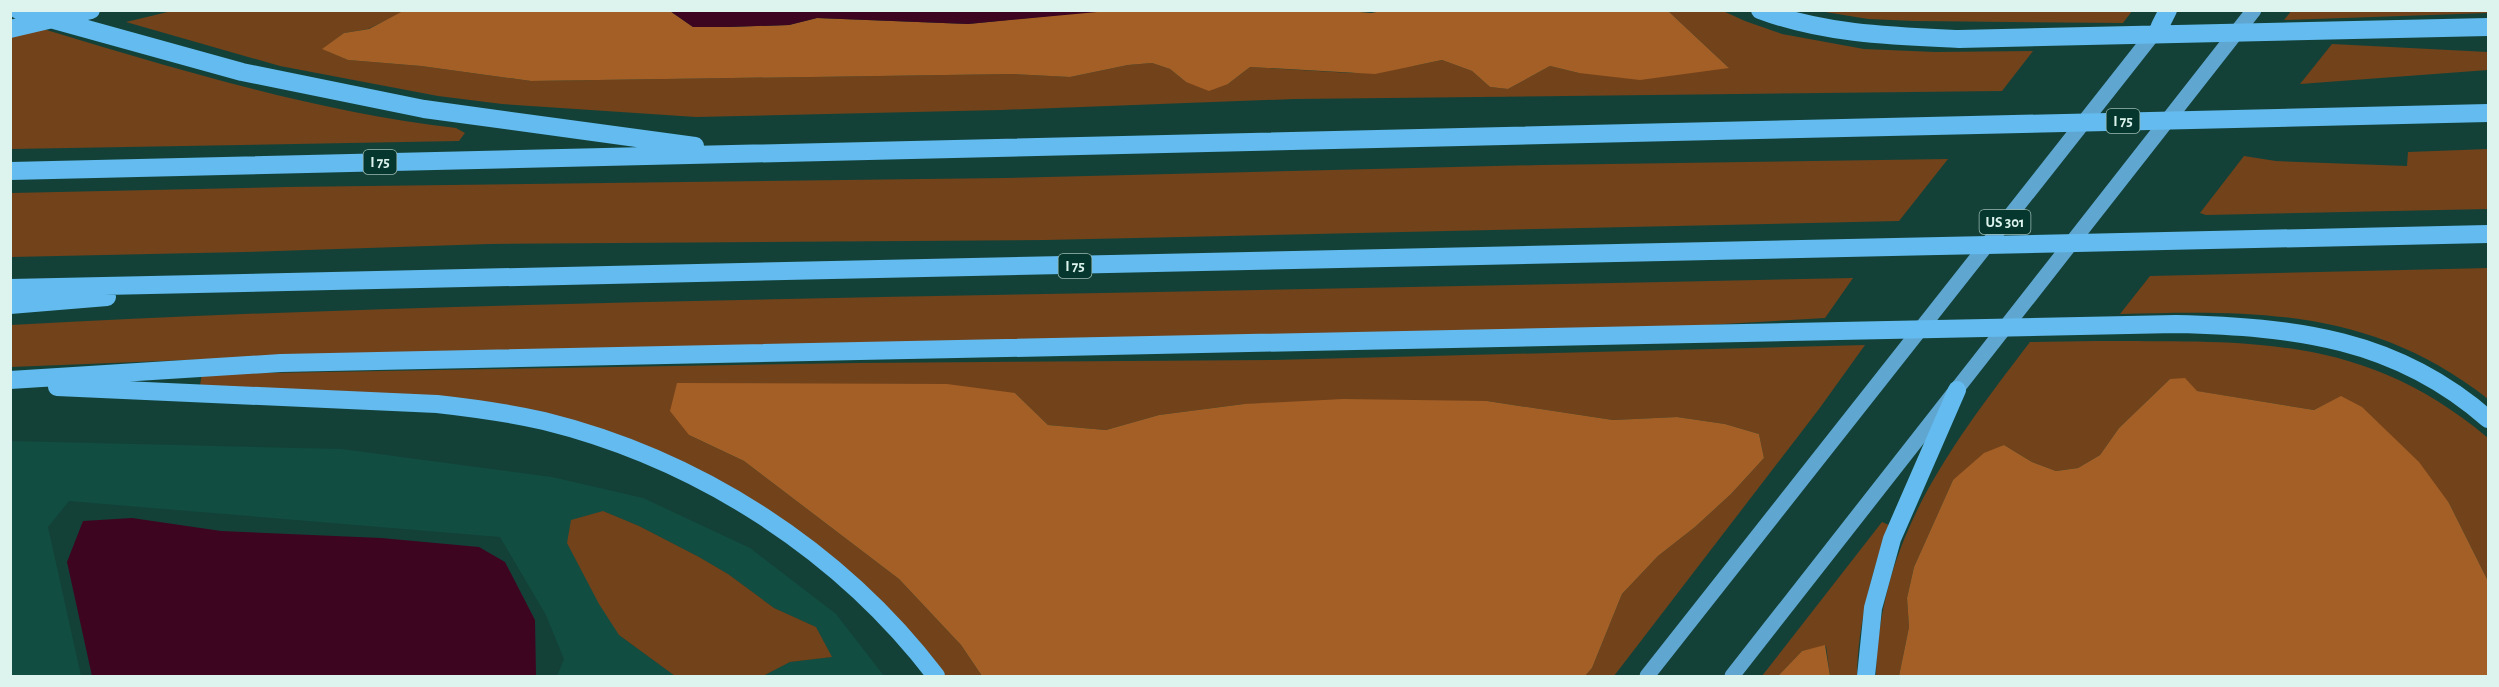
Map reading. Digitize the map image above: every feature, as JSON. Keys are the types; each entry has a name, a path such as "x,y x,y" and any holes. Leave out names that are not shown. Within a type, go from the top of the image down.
{"highway":[{"path":"18,10 242,72 424,110 750,153"},
{"path":"10,29 91,10"},
{"path":"1760,10 1788,21 1857,33 1959,39 2488,27"},
{"name":"I 75","path":"10,171 2488,113"},
{"name":"I 75","path":"10,288 2488,234"},
{"path":"10,305 282,283"},
{"path":"10,380 281,363 2176,324 2261,327 2350,343 2414,369 2471,404 2488,419"},
{"path":"10,385 437,404 490,410 545,422 600,438 654,458 706,482 782,529 850,584 888,620 936,676"},
{"path":"1866,676 1873,608 1892,540 1957,390"}],"main road":[{"path":"1732,676 2254,10"},
{"name":"US 301","path":"1647,676 2166,16"}],"shaded area":[{"path":"176,10 405,11 368,29 344,33 323,49 348,60 421,66 531,81 1012,74 1070,77 1128,65 1152,63 1170,69 1186,82 1228,84 1250,67 1351,73 1442,60 1472,71 1490,87 1508,89 1550,66 1579,73 1728,67 1667,10 1723,11 1782,34 1864,49 1935,52 2033,51 2002,91 1295,99 1001,110 696,117 502,104 438,96 280,66 126,22"},
{"path":"405,10 670,11 693,27 728,27 789,25 817,18 968,24 1108,10 1337,10 1371,13 1388,10 1667,10 1729,68 1640,80 1579,73 1550,66 1508,89 1490,87 1472,71 1442,60 1375,74 1250,67 1228,84 1209,91 1186,82 1170,69 1152,63 1128,65 1070,77 1012,74 531,81 421,66 348,60 322,49 344,33 369,29"},
{"path":"2292,10 2488,10 2488,13 2284,20"},
{"path":"670,11 1108,11 968,24 817,18 789,25 693,27"},
{"path":"1819,11 2132,11 2123,23 1914,21 1868,19"},
{"path":"10,19 175,68 286,97 342,110 456,128 465,133 459,141 11,149"},
{"path":"2332,44 2488,52 2488,70 2300,84"},
{"path":"2488,149 2488,209 2206,215 2200,213 2244,156 2276,161 2407,166 2408,152"},
{"path":"1948,159 1899,221 1045,240 489,244 11,257 11,193 287,187 1005,178 1541,165"},
{"path":"2488,268 2488,399 2445,369 2401,347 2357,332 2313,321 2267,315 2220,313 2120,314 2150,276"},
{"path":"1853,278 1825,318 1655,328 310,355 11,367 11,325 119,319 663,302"},
{"path":"2030,342 2255,344 2303,350 2350,361 2396,379 2442,404 2488,438 2488,581 2449,503 2341,397 2314,410 2196,391 2185,379 2170,379 2119,428 2100,455 2078,468 2056,471 2032,462 2004,445 1953,480 1914,567 1907,598 1909,627 1899,676 1876,676 1880,626 1890,580 1905,537 1947,457"},
{"path":"1865,345 1819,409 1614,676 1585,676 1592,668 1622,594 1658,556 1695,527 1731,494 1764,458 1759,434 1725,424 1677,417 1613,420 1487,401 1244,404 1159,415 1106,430 1048,425 1015,393 689,435 744,461 899,579 961,645 982,676 945,676 920,645 820,549 561,418 200,385 202,374 857,363 1273,360"},
{"path":"2185,378 2197,391 2314,410 2341,396 2362,407 2419,462 2449,503 2488,581 2488,676 1899,676 1909,627 1907,598 1914,567 1953,480 1984,453 2004,445 2032,462 2056,471 2078,468 2100,455 2119,428 2170,379"},
{"path":"677,383 947,384 1015,393 1048,425 1106,430 1159,415 1244,404 1343,399 1487,401 1613,420 1677,417 1725,424 1759,434 1764,458 1731,494 1695,527 1658,556 1622,594 1592,668 1585,676 982,676 961,645 899,579 744,461 689,435 670,411"},
{"path":"11,441 341,449 552,477 643,498 750,548 836,614 884,676 763,676 790,662 831,657 816,627 774,608 728,574 699,557 639,526 603,511 619,635 675,676 557,676 564,659 546,615 500,537 69,501 48,527 81,676 11,676"},
{"path":"603,511 639,526 699,557 728,574 774,608 816,627 832,657 790,662 763,676 675,676 619,635 599,604 567,543 571,520"},
{"path":"132,518 221,531 381,538 479,547 505,562 535,620 536,676 92,676 67,562 83,521"},
{"path":"1882,522 1889,525 1867,599 1860,637 1857,676 1830,676 1826,646 1802,651 1778,676 1762,676"},
{"path":"1825,645 1830,676 1778,676 1802,651"}]}
